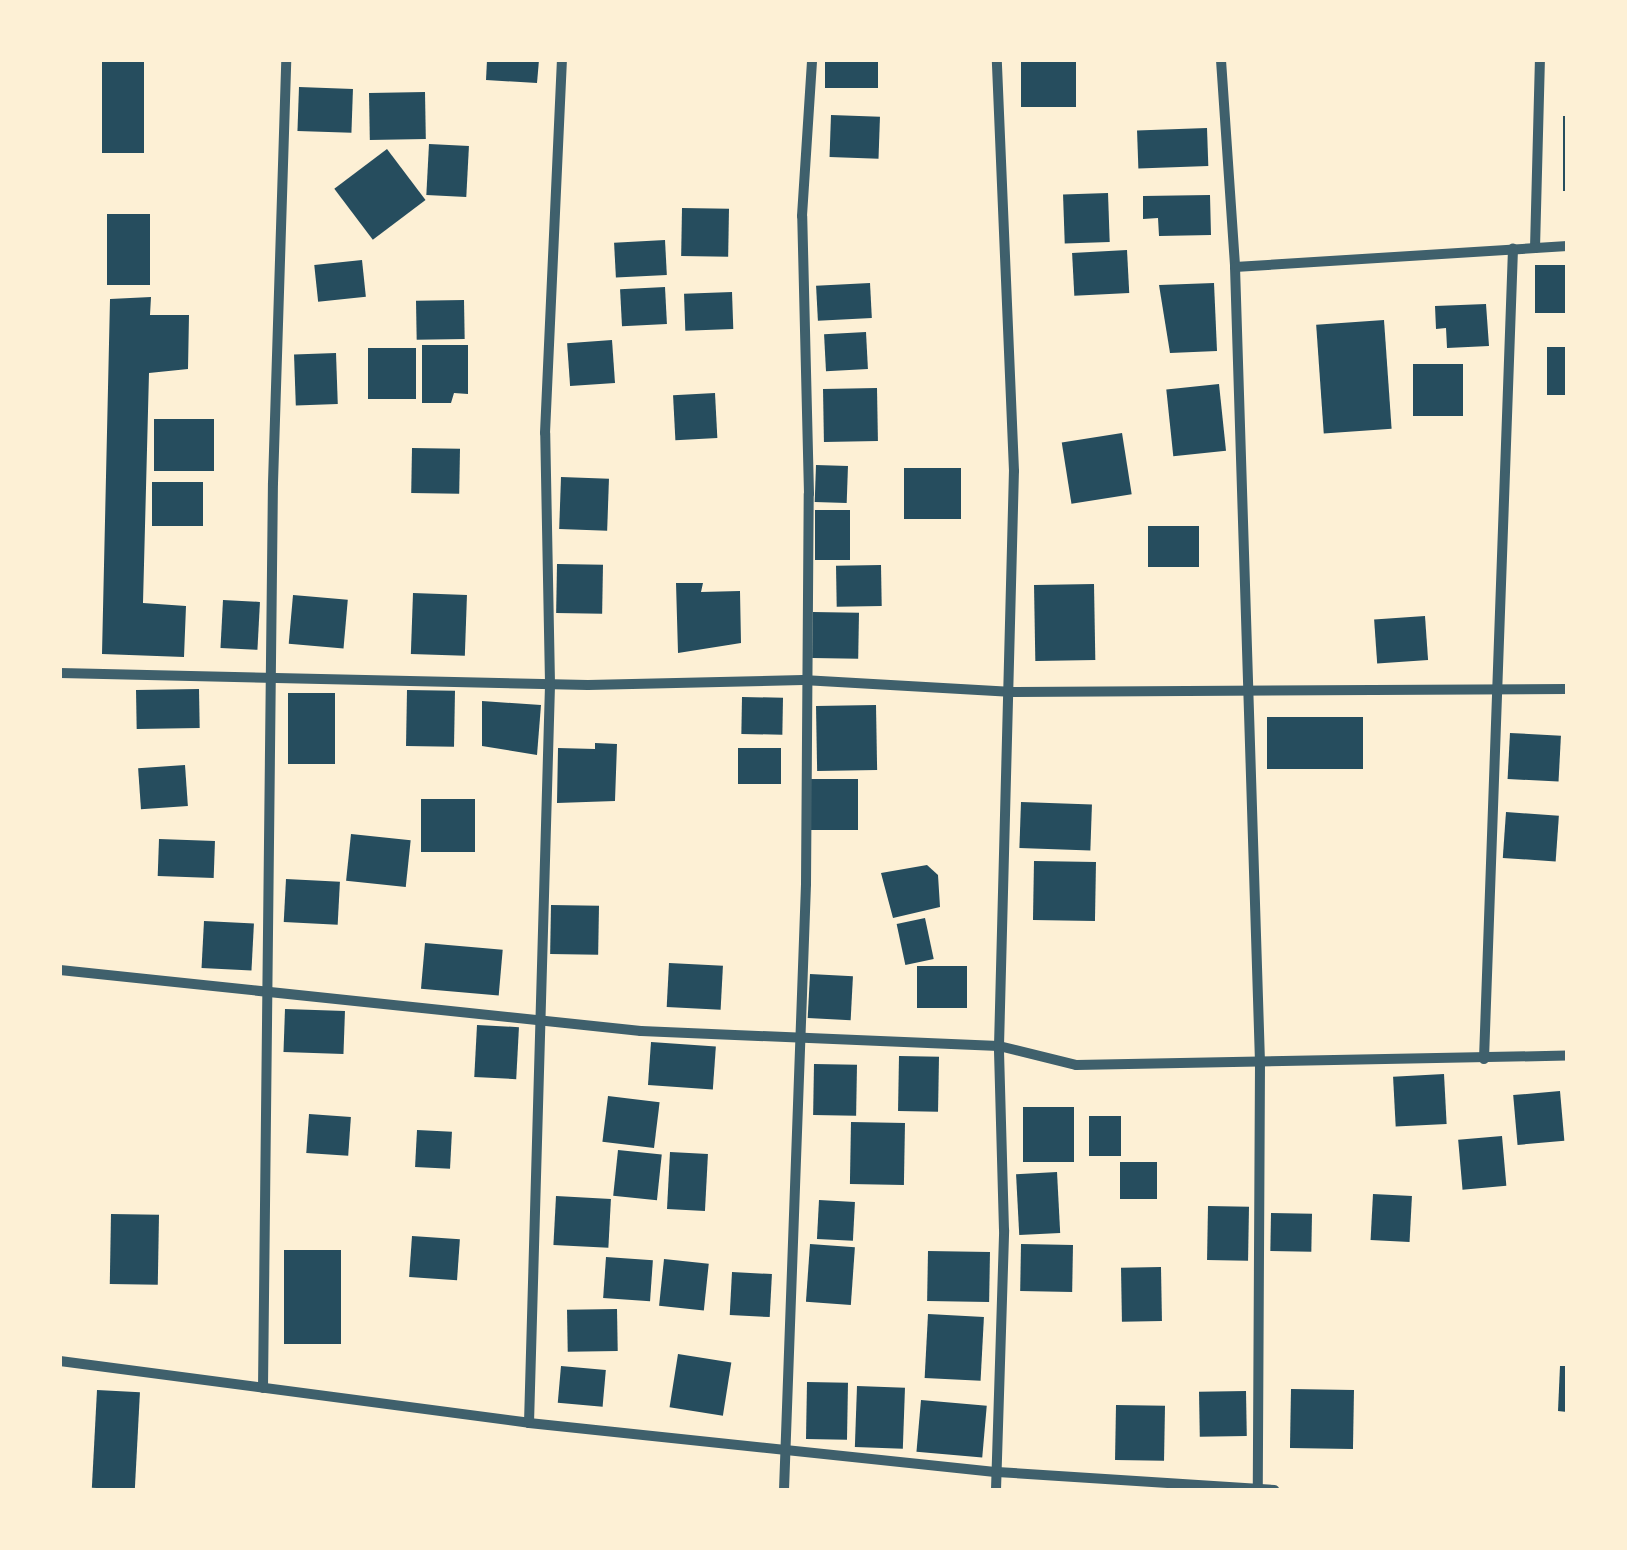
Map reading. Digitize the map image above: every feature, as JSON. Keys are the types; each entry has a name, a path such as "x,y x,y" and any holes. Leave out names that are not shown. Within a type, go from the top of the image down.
{"street":[{"path":"263,1388 274,674 272,483 286,60"},
{"path":"530,1423 550,683 545,433 562,60"},
{"path":"784,1490 796,1038 806,884 803,680 809,494 802,216 812,60"},
{"path":"996,1490 1004,1230 998,1046 1014,471 997,60"},
{"path":"1220,60 1234,267 1260,1063 1258,1489"},
{"path":"1535,248 1540,60"},
{"path":"1234,267 1567,246"},
{"path":"1484,1059 1493,688 1513,248"},
{"path":"60,673 274,674 550,683 803,680 1008,692 1249,686 1567,689"},
{"path":"60,970 269,995 540,1020 796,1038 998,1046 1076,1065 1567,1056"},
{"path":"60,1360 530,1423 998,1472 1274,1490"}],"building":[{"path":"102,60 144,60 144,153 102,153"},
{"path":"487,60 539,60 537,83 486,80"},
{"path":"825,60 878,60 878,88 825,88"},
{"path":"1021,60 1076,60 1076,107 1021,107"},
{"path":"299,87 353,89 351,133 297,131"},
{"path":"425,92 426,139 370,140 369,93"},
{"path":"831,115 880,117 879,159 830,157"},
{"path":"1563,116 1567,116 1567,191 1563,191"},
{"path":"1207,128 1208,166 1138,168 1137,130"},
{"path":"429,144 469,146 466,197 426,195"},
{"path":"387,149 426,200 373,240 334,189"},
{"path":"1108,193 1110,242 1065,244 1063,195"},
{"path":"1210,195 1211,235 1159,236 1158,218 1143,219 1143,196"},
{"path":"682,208 729,209 728,257 681,256"},
{"path":"107,214 150,214 150,285 107,285"},
{"path":"665,240 667,275 616,278 614,243"},
{"path":"1127,250 1129,293 1074,296 1072,253"},
{"path":"362,260 366,297 318,302 314,265"},
{"path":"1535,265 1567,265 1567,313 1535,313"},
{"path":"870,283 872,318 818,321 816,286"},
{"path":"1214,283 1217,351 1170,353 1159,285"},
{"path":"665,287 667,324 622,326 620,289"},
{"path":"732,292 733,329 685,331 684,294"},
{"path":"151,297 150,315 189,315 188,369 149,373 143,603 186,606 184,657 102,654 110,299"},
{"path":"464,300 465,339 417,340 416,301"},
{"path":"1486,304 1489,346 1447,348 1446,328 1436,329 1435,306"},
{"path":"1384,320 1392,429 1324,433 1316,325"},
{"path":"866,332 868,369 826,371 824,334"},
{"path":"612,340 615,383 570,386 567,343"},
{"path":"422,345 468,345 468,394 454,393 451,403 422,403"},
{"path":"1547,347 1567,347 1567,395 1547,395"},
{"path":"368,348 416,348 416,399 368,399"},
{"path":"336,353 338,404 296,405 294,354"},
{"path":"1413,364 1463,364 1463,416 1413,416"},
{"path":"1219,384 1226,451 1173,456 1166,390"},
{"path":"877,388 878,441 824,442 823,389"},
{"path":"715,393 717,438 675,440 673,395"},
{"path":"154,419 214,419 214,471 154,471"},
{"path":"1122,433 1132,494 1071,504 1062,443"},
{"path":"412,448 460,449 459,494 411,493"},
{"path":"816,465 848,466 847,503 815,502"},
{"path":"904,468 961,468 961,519 904,519"},
{"path":"561,477 609,479 607,531 559,529"},
{"path":"152,482 203,482 203,526 152,526"},
{"path":"815,510 850,510 850,560 815,560"},
{"path":"1148,526 1199,526 1199,567 1148,567"},
{"path":"557,564 603,565 602,614 556,613"},
{"path":"881,565 882,606 837,607 836,566"},
{"path":"676,583 703,583 701,592 740,591 741,643 678,653"},
{"path":"1094,584 1095,660 1035,661 1034,585"},
{"path":"413,593 467,595 465,656 411,654"},
{"path":"293,595 348,600 344,649 289,644"},
{"path":"223,600 260,602 257,650 220,648"},
{"path":"813,612 859,613 858,659 812,658"},
{"path":"1425,616 1428,660 1377,663 1374,620"},
{"path":"199,689 200,728 137,729 136,690"},
{"path":"407,690 455,691 454,747 406,746"},
{"path":"288,693 335,693 335,764 288,764"},
{"path":"742,697 783,698 782,735 741,734"},
{"path":"482,701 541,705 537,755 482,746"},
{"path":"876,705 877,770 817,771 816,706"},
{"path":"1267,717 1363,717 1363,769 1267,769"},
{"path":"1510,733 1561,736 1559,782 1508,779"},
{"path":"595,743 617,744 615,801 557,803 558,748 595,749"},
{"path":"738,748 781,748 781,784 738,784"},
{"path":"185,765 188,806 141,809 138,768"},
{"path":"810,779 858,779 858,830 810,830"},
{"path":"421,799 475,799 475,852 421,852"},
{"path":"1021,802 1092,804 1090,850 1019,848"},
{"path":"1506,812 1559,816 1556,862 1503,858"},
{"path":"351,834 411,840 406,887 346,881"},
{"path":"159,839 215,841 214,878 158,876"},
{"path":"1034,861 1096,862 1095,921 1033,920"},
{"path":"927,865 938,875 940,907 893,918 881,873"},
{"path":"286,879 340,882 338,925 284,922"},
{"path":"551,905 599,906 598,955 550,954"},
{"path":"925,918 934,959 905,965 897,924"},
{"path":"204,921 254,924 251,971 202,968"},
{"path":"425,943 503,950 499,996 421,989"},
{"path":"669,963 723,966 721,1010 667,1007"},
{"path":"917,966 967,966 967,1008 917,1008"},
{"path":"810,974 853,976 851,1020 808,1018"},
{"path":"285,1009 345,1011 343,1054 283,1052"},
{"path":"477,1025 519,1027 516,1079 474,1077"},
{"path":"651,1042 716,1047 713,1089 648,1085"},
{"path":"899,1056 939,1057 938,1112 898,1111"},
{"path":"814,1064 857,1065 856,1116 813,1115"},
{"path":"1444,1074 1447,1124 1396,1127 1393,1077"},
{"path":"1560,1091 1564,1141 1518,1145 1513,1095"},
{"path":"608,1096 660,1102 654,1148 602,1142"},
{"path":"1023,1107 1074,1107 1074,1162 1023,1162"},
{"path":"309,1114 351,1117 348,1156 306,1153"},
{"path":"1089,1116 1121,1116 1121,1156 1089,1156"},
{"path":"851,1122 905,1123 904,1185 850,1184"},
{"path":"417,1130 452,1132 450,1169 415,1167"},
{"path":"1502,1136 1506,1186 1463,1190 1458,1140"},
{"path":"618,1150 662,1155 657,1200 613,1196"},
{"path":"670,1152 708,1154 705,1211 667,1209"},
{"path":"1120,1162 1157,1162 1157,1199 1120,1199"},
{"path":"1057,1172 1060,1233 1019,1235 1016,1174"},
{"path":"1373,1194 1412,1196 1410,1242 1371,1240"},
{"path":"556,1196 611,1199 608,1248 553,1245"},
{"path":"819,1200 855,1202 853,1241 817,1239"},
{"path":"1208,1206 1249,1207 1248,1261 1207,1260"},
{"path":"1271,1213 1312,1214 1311,1252 1270,1251"},
{"path":"111,1214 159,1215 158,1285 110,1284"},
{"path":"412,1236 460,1239 457,1280 409,1277"},
{"path":"810,1244 855,1247 851,1305 806,1302"},
{"path":"1021,1244 1073,1245 1072,1292 1020,1291"},
{"path":"284,1250 341,1250 341,1344 284,1344"},
{"path":"928,1251 990,1252 989,1302 927,1301"},
{"path":"606,1257 653,1260 650,1301 603,1298"},
{"path":"664,1259 709,1264 704,1310 659,1306"},
{"path":"1161,1267 1162,1321 1122,1322 1121,1268"},
{"path":"732,1272 772,1274 770,1317 730,1315"},
{"path":"617,1309 618,1351 568,1352 567,1310"},
{"path":"928,1314 984,1317 981,1381 925,1378"},
{"path":"678,1354 731,1362 723,1416 670,1407"},
{"path":"561,1366 606,1370 603,1407 558,1403"},
{"path":"1560,1366 1567,1366 1567,1412 1558,1411"},
{"path":"807,1382 848,1383 847,1440 806,1439"},
{"path":"857,1386 905,1388 903,1449 855,1447"},
{"path":"1291,1389 1354,1390 1353,1449 1290,1448"},
{"path":"97,1390 140,1392 135,1490 92,1488"},
{"path":"1246,1391 1247,1436 1200,1437 1199,1392"},
{"path":"921,1400 987,1406 982,1458 916,1452"},
{"path":"1116,1405 1165,1406 1164,1461 1115,1460"}]}
